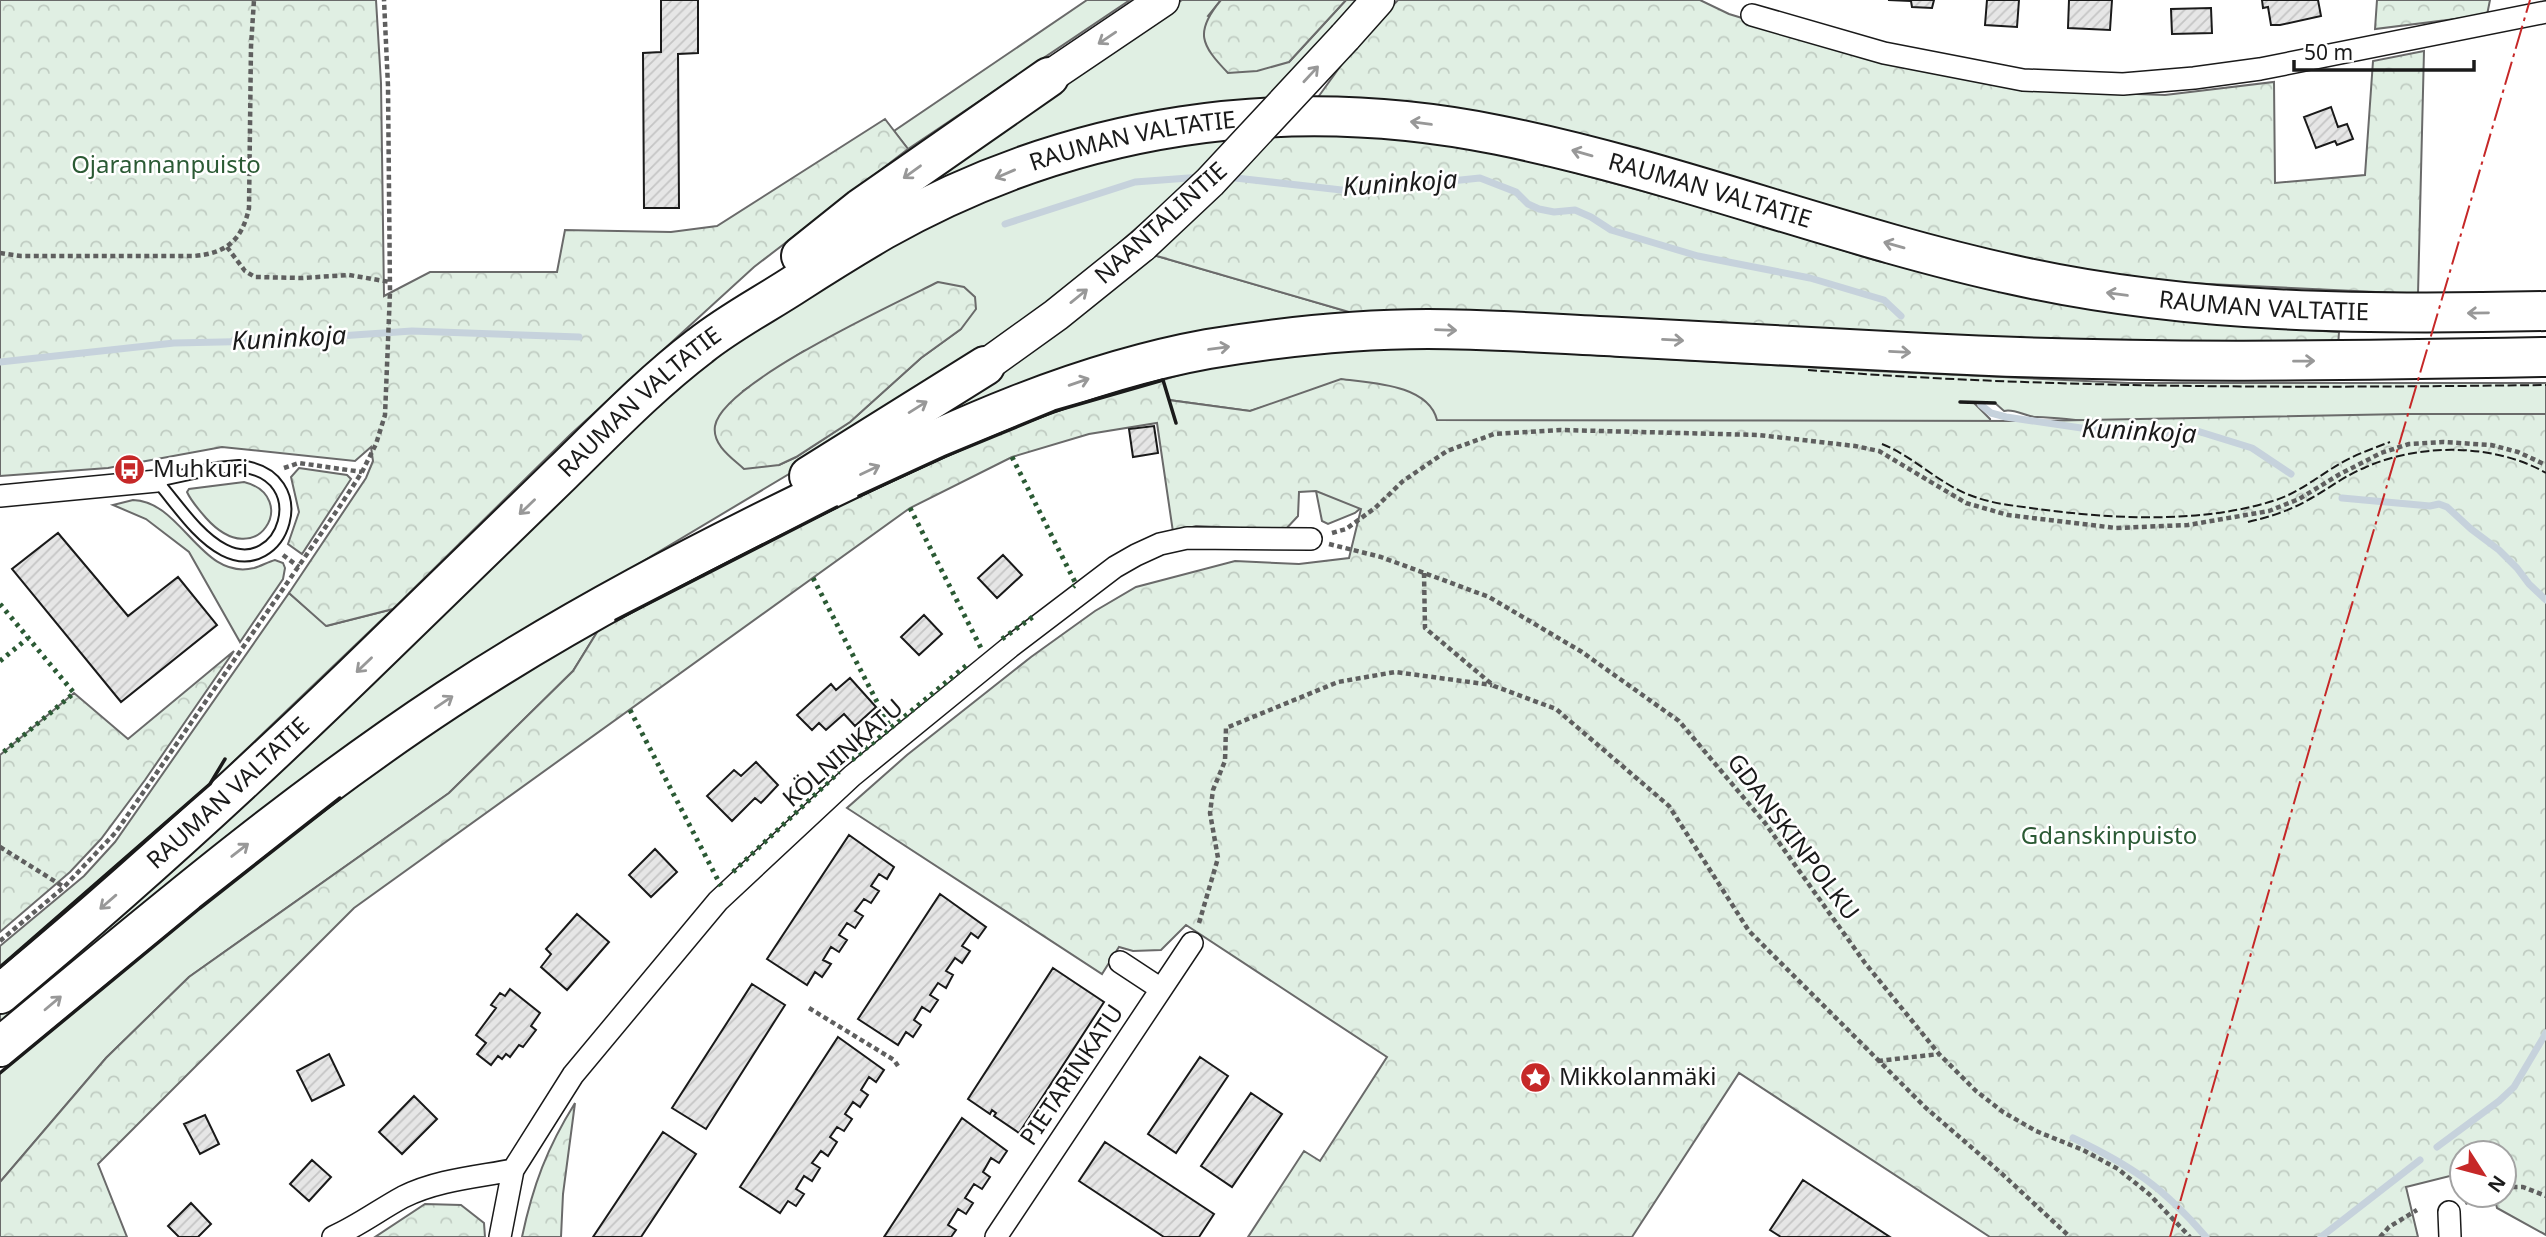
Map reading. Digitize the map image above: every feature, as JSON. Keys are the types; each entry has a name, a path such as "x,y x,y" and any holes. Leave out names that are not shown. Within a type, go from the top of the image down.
{"highway":[{"path":"702,343 782,271 861,208 1049,77"},
{"name":"RAUMAN VALTATIE","path":"0,994 209,813 592,444 702,343 885,229 944,199 1021,167 1091,145 1172,127 1235,119 1333,115 1398,120 1488,133 1574,151 1926,254 2019,277 2108,293 2184,303 2282,310 2452,313 2546,311"},
{"name":"RAUMAN VALTATIE","path":"0,1047 198,883 358,762 447,699 612,600 810,498 1022,402 1111,372 1209,349 1275,340 1427,329 2026,359 2235,362 2546,357"},
{"path":"612,600 985,366"}],"main road":[{"path":"1049,77 1163,0"},
{"name":"NAANTALINTIE","path":"985,366 1056,315 1143,244 1210,182 1378,0"}],"street":[{"path":"1752,15 1884,52 2023,80 2123,84 2259,69 2546,12"},
{"path":"0,496 158,481"},
{"name":"KÖLNINKATU","path":"513,1170 573,1075 718,901 852,776 1010,646 1115,567 1160,544 1187,538 1311,539"},
{"name":"PIETARINKATU","path":"996,1237 1192,943"},
{"path":"1120,962 1161,989"},
{"path":"333,1237 404,1197 432,1185 513,1170 500,1237"},
{"path":"2449,1212 2450,1237"}],"lane":[{"path":"228,467 249,467 266,473 284,494 286,517 278,538 264,550 250,555 232,553 208,538 158,481 228,467"}],"path":[{"path":"0,253 21,256 194,256 213,254 227,247 245,226 249,208 254,0"},
{"path":"0,941 64,887 116,832 362,472 376,444 385,415 389,362 388,86 384,0"},
{"path":"227,247 245,271 256,276 302,278 349,275 390,282"},
{"path":"1311,539 1346,529 1375,508 1403,481 1447,451 1494,434 1561,430 1759,435 1855,446 1879,451 1966,503 2008,515 2116,528 2188,525 2269,511 2299,499 2381,453 2409,444 2443,442 2491,445 2518,452 2546,465"},
{"path":"266,473 299,463 362,472"},
{"name":"GDANSKINPOLKU","path":"1311,539 1381,557 1489,597 1582,652 1679,720 1765,823 1865,963 1939,1054 1976,1091 2003,1112 2036,1131 2083,1150 2118,1169 2149,1194 2189,1237"},
{"path":"1424,573 1425,628 1494,686"},
{"path":"1192,943 1209,895 1218,858 1210,813 1213,790 1225,761 1226,728 1338,682 1395,671 1494,686 1556,709 1670,806 1749,931 1926,1108 2070,1237"},
{"path":"0,848 64,887"},
{"path":"809,1007 894,1060 898,1066"},
{"path":"1878,1061 1939,1054"},
{"path":"2518,1187 2546,1196"},
{"path":"2380,1237 2389,1227 2417,1210"}],"green space":[{"name":"Ojarannanpuisto","path":"0,0 376,0 381,83 384,296 430,272 557,272 565,230 671,232 717,226 885,119 908,149 754,267 571,434 393,609 326,626 289,593 366,478 373,461 371,447 355,461 222,447 108,468 0,476"},
{"path":"1087,0 1130,0 908,149 894,131"},
{"path":"1182,0 1221,0 1208,16 1289,62 1346,0 1358,0 1266,100 872,221 1036,98"},
{"path":"1221,0 1346,0 1289,62 1257,71 1228,73 1212,54 1204,38 1207,21"},
{"path":"1398,0 1700,0 1729,14 1775,28 2023,90 2165,95 2274,82 2275,183 2365,175 2373,61 2424,51 2418,294 2166,282 2040,266 1316,100 1355,46"},
{"path":"2377,0 2490,0 2487,15 2375,29"},
{"path":"1241,127 1182,188 1075,282 908,403 481,658 0,1029 0,1010 668,393 770,313 1004,186","holes":["961,329 921,358 850,422 779,465 743,391 804,351"]},
{"path":"1331,129 1485,148 1704,208 1878,261 2020,292 2241,326 2339,332 2338,347 2151,344 1356,314 1150,254 1272,137"},
{"path":"1150,254 1356,314 937,422 933,417"},
{"path":"938,282 964,287 975,297 976,309 961,329 921,358 850,422 779,465 744,469 720,445 715,426 725,408 747,388 813,346"},
{"path":"1456,347 2129,383 2546,383 2546,455 2033,417 2004,411 1995,403 1974,403 1990,419 1991,427 1427,451 1355,513 1328,524 1322,521 1289,399 1250,411 1169,400 1163,380 1199,370 1271,357"},
{"name":"Gdanskinpuisto","path":"1341,379 1382,384 1410,392 1431,408 1437,420 2028,421 2546,414 2546,1235 2499,1209 2518,1209 2518,1139 2448,1139 2448,1176 2406,1187 2418,1237 1990,1237 1739,1073 1632,1237 1248,1237 1304,1151 1320,1161 1387,1057 1186,925 1161,950 1133,951 1119,947 1102,974 847,808 907,755 1031,657 1095,611 1136,587 1235,561 1299,564 1349,558 1361,509 1316,491 1299,492 1298,516 1285,530 1196,526 1173,532 1157,423 1089,434 1012,457 910,508 354,908 98,1164 127,1237 0,1237 0,1182 106,1058 189,977 449,793 573,671 599,629 843,504 946,456 1055,411 1163,380 1169,400 1250,411"},
{"path":"299,468 347,475 351,479 302,554 288,544 299,512 291,477"},
{"path":"244,482 261,490 269,502 271,515 266,527 256,536 242,539 225,534 206,518 187,492 189,489"},
{"path":"133,500 150,504 165,513 220,563 236,569 254,568 275,560 283,563 283,579 240,642 189,552 146,519 113,505"},
{"path":"289,593 327,626 393,609 210,784 0,967 0,946 84,876 115,842"},
{"path":"599,629 573,671 449,793 189,977 106,1058 0,1182 0,1073 210,899 372,773 469,706"},
{"path":"234,651 101,839 70,872 0,932 0,755 74,693 128,739"},
{"path":"575,1103 563,1194 561,1237 522,1237 542,1167"},
{"path":"425,1204 461,1205 484,1223 485,1237 375,1237"}],"building":[{"path":"661,0 698,0 698,53 678,54 679,208 644,208 643,53 661,52"},
{"path":"1888,0 1934,0 1932,8 1912,7 1911,1"},
{"path":"1987,0 2019,0 2017,27 1985,25"},
{"path":"2069,0 2112,0 2110,30 2068,28"},
{"path":"2262,0 2318,0 2321,16 2271,25 2268,7 2263,8"},
{"path":"2211,8 2212,33 2172,34 2171,9"},
{"path":"2331,107 2338,127 2347,124 2353,139 2337,145 2335,141 2316,148 2304,117"},
{"path":"1154,426 1158,453 1133,457 1129,429"},
{"path":"58,533 128,616 178,577 217,625 121,702 12,569"},
{"path":"1003,555 1022,575 997,598 978,578"},
{"path":"924,615 942,634 919,655 901,637"},
{"path":"850,678 876,707 855,726 844,714 826,730 819,723 812,730 797,715 831,684 836,690"},
{"path":"756,762 778,785 761,803 755,798 732,821 707,796 734,770 741,776"},
{"path":"849,835 894,867 887,879 879,874 871,886 879,891 871,903 864,899 855,911 863,916 855,928 847,923 839,935 847,940 839,952 831,947 823,960 831,964 822,977 815,972 807,985 767,959"},
{"path":"655,849 677,872 651,897 629,875"},
{"path":"940,894 986,927 978,938 971,933 962,946 970,951 962,963 955,958 946,971 953,975 946,988 938,983 930,995 938,1000 930,1012 922,1007 914,1020 921,1025 913,1037 906,1032 898,1045 858,1019"},
{"path":"577,914 609,942 567,990 541,967 551,954 546,949"},
{"path":"1053,968 1104,1002 1019,1133 994,1116 996,1113 992,1110 990,1114 968,1099"},
{"path":"752,984 785,1005 706,1129 672,1108"},
{"path":"510,989 540,1013 531,1026 536,1030 523,1047 519,1045 510,1057 506,1054 502,1059 498,1056 491,1065 477,1054 486,1043 476,1035 496,1008 491,1005 500,993 505,996"},
{"path":"838,1037 884,1070 876,1082 869,1077 861,1090 868,1095 860,1107 853,1102 845,1114 852,1119 844,1131 837,1127 830,1137 837,1142 828,1156 821,1151 812,1163 820,1168 812,1181 804,1176 796,1189 804,1194 796,1206 788,1201 780,1213 740,1187"},
{"path":"329,1054 344,1085 312,1101 297,1071"},
{"path":"1200,1057 1228,1076 1176,1153 1148,1134"},
{"path":"1251,1093 1282,1114 1232,1187 1201,1166"},
{"path":"414,1096 437,1119 402,1154 379,1132"},
{"path":"205,1115 219,1144 200,1154 184,1124"},
{"path":"962,1118 1007,1151 999,1163 991,1158 983,1172 990,1177 982,1189 974,1184 965,1198 973,1203 966,1214 958,1209 948,1225 956,1230 951,1237 884,1237"},
{"path":"663,1132 696,1154 641,1237 593,1237"},
{"path":"1105,1142 1214,1214 1199,1237 1164,1237 1079,1181"},
{"path":"312,1160 331,1177 309,1201 290,1184"},
{"path":"1803,1180 1890,1237 1781,1237 1770,1230"},
{"path":"191,1203 211,1224 198,1237 179,1237 168,1226"}],"waterway":[{"name":"Kuninkoja","path":"1005,224 1135,182 1202,177"},
{"name":"Kuninkoja","path":"1227,177 1359,192 1378,191 1422,180 1480,178 1516,192 1528,204 1539,209 1554,212 1575,210 1611,230 1698,256 1810,278 1884,300 1901,316"},
{"name":"Kuninkoja","path":"0,362 174,343 267,341 412,331 579,337"},
{"name":"Kuninkoja","path":"1981,405 1991,413 2006,417 2129,435 2150,436 2194,430 2252,448 2291,474"},
{"name":"Kuninkoja","path":"2342,498 2430,506 2439,504 2447,507 2499,550 2546,600"},
{"path":"2437,1147 2514,1087 2546,1033"},
{"path":"2073,1138 2113,1158 2146,1179 2175,1204 2206,1237"},
{"path":"2321,1237 2420,1160"}],"hedge":[{"path":"1012,457 1076,584 1073,587"},
{"path":"910,508 983,652"},
{"path":"813,578 890,727"},
{"path":"0,604 74,693 0,755"},
{"path":"1002,639 1034,616"},
{"path":"0,661 28,638"},
{"path":"852,760 967,665"},
{"path":"630,710 721,886"},
{"path":"733,872 839,772"}],"fence":[{"path":"1808,370 2085,384 2269,387 2546,385"},
{"path":"1882,444 1906,456 1951,486 1982,499 2067,512 2158,517 2218,513 2276,500 2302,488 2347,460 2390,442"},
{"path":"2248,522 2294,507 2357,471 2408,454 2456,450 2480,452 2503,456 2546,473"}],"wall":[{"path":"859,496 1055,411 1163,380 1176,423"},
{"path":"1960,402 1995,403"},
{"path":"616,620 837,507"},
{"path":"0,967 210,784 225,759"},
{"path":"0,1073 200,908 340,798"}],"power":[{"path":"2170,1237 2314,733 2530,0"}],"place":[{"name":"Muhkuri","path":"130,469"},
{"name":"Mikkolanmäki","path":"1536,1077"}]}
